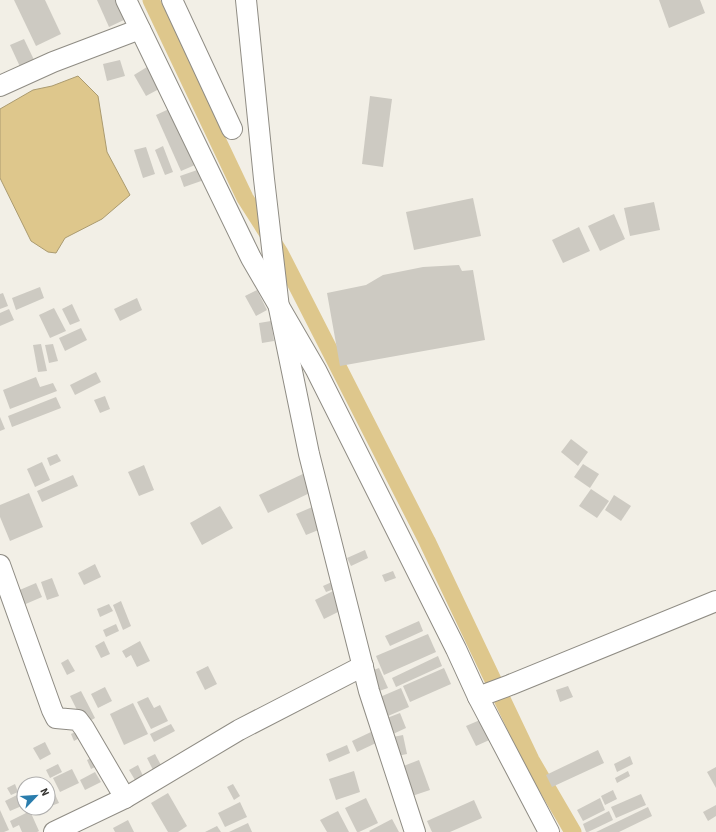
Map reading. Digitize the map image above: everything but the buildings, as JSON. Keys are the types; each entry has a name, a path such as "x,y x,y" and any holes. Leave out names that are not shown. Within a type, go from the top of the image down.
{"street":[{"path":"126,0 251,258 316,370 452,642 483,696 549,832"},
{"path":"172,0 232,129"},
{"path":"246,0 279,308 309,454 362,666 415,832"},
{"path":"0,86 53,62 140,29"},
{"path":"0,565 56,718 78,720 125,798"},
{"path":"483,696 716,601"},
{"path":"54,832 125,798 240,730 362,666"}],"shaded area":[{"path":"78,76 98,96 107,152 130,195 102,219 65,238 56,253 48,252 31,241 0,178 0,109 33,90 52,86"}],"waterway":[{"path":"151,0 245,198 280,253 427,541 531,760 573,832"}]}
